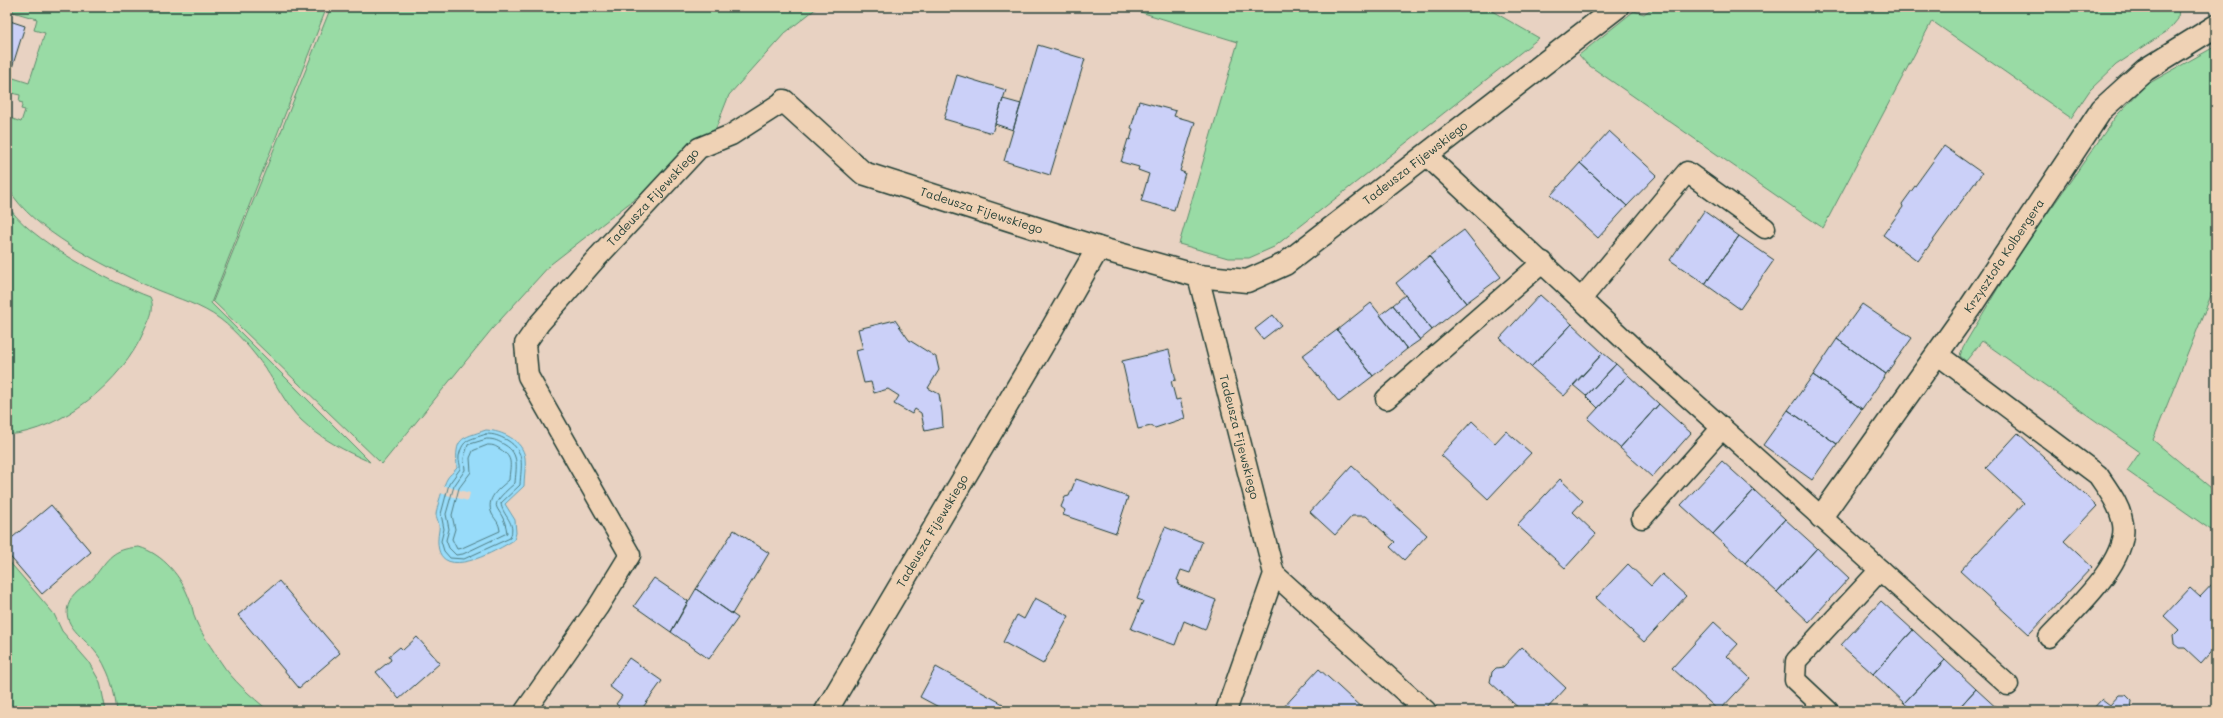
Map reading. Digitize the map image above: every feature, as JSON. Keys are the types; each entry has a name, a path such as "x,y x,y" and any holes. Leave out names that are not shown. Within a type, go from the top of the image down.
{"street":[{"name":"Tadeusza Fijewskiego","path":"784,101 863,173 1098,248 1198,276 1247,281 1285,264 1617,7"},
{"name":"Krzysztofa Kolbergera","path":"1821,517 1971,306 2102,109 2145,70 2216,26"},
{"name":"Tadeusza Fijewskiego","path":"826,711 1042,346 1098,248"}],"lane":[{"name":"Tadeusza Fijewskiego","path":"525,711 598,606 630,555 528,376 525,344 539,324 594,261 699,148 731,134 784,101"},
{"path":"1426,155 1722,428 2008,685"},
{"path":"1581,299 1687,172 1765,228"},
{"path":"1386,398 1542,262"},
{"name":"Tadeusza Fijewskiego","path":"1198,276 1274,574"},
{"path":"1937,354 2098,475 2116,500 2124,525 2121,547 2112,567 2049,637"},
{"path":"1642,518 1722,428"},
{"path":"1828,711 1795,680 1796,661 1880,570"},
{"path":"1226,711 1274,574 1426,711"}],"green space":[{"path":"12,7 327,7 211,303 370,462 334,444 301,420 291,408 255,355 239,336 220,319 198,306 157,290 100,263 60,239 26,211 14,197 7,179 6,169 7,115 10,116 10,118 21,122 25,110 21,109 23,103 19,102 20,95 7,92 7,76 29,83 45,33 34,30 37,19 13,12"},
{"path":"331,7 818,7 785,33 729,95 716,128 672,170 551,264 492,329 382,464 213,301"},
{"path":"1124,7 1485,7 1539,38 1274,247 1249,258 1228,258 1179,244 1238,42"},
{"path":"1654,7 2179,7 2178,19 2169,30 2116,65 2090,90 2071,118 1932,21 1823,228 1587,64 1579,55 1634,11 1644,14"},
{"path":"2216,46 2216,283 2153,440 2216,492 2216,525 2211,530 2127,471 2140,452 1982,341 1966,361 1960,356 1963,347 2007,273 2117,115 2146,85"},
{"path":"7,204 17,217 32,231 51,245 93,271 150,297 152,301 152,310 150,319 134,350 106,385 69,414 49,424 28,431 7,435"},
{"path":"139,547 156,555 177,575 191,603 198,626 220,661 236,682 269,711 117,711 111,683 104,665 92,648 70,624 67,610 72,597 91,580 112,556 123,550"},
{"path":"7,559 54,614 62,631 88,661 100,682 106,711 7,711"}],"water":[{"path":"486,430 499,432 516,441 525,458 524,486 505,504 515,520 516,533 514,540 491,553 464,562 452,562 443,558 438,547 439,526 436,515 437,508 447,479 457,468 458,445 470,435"}],"pier":[{"path":"442,485 470,493 468,501 440,493"}],"building":[{"path":"7,20 25,26 10,74 7,74"},
{"path":"1038,45 1085,59 1050,175 1004,161"},
{"path":"957,75 1006,90 992,133 944,119"},
{"path":"1003,99 1021,104 1013,130 995,124"},
{"path":"1139,101 1176,111 1174,116 1195,122 1180,171 1185,173 1174,210 1141,201 1149,174 1138,170 1139,167 1121,162 1128,139 1130,140 1133,129 1131,128"},
{"path":"1609,131 1657,175 1627,206 1580,163"},
{"path":"1944,146 1982,173 1918,261 1883,235 1903,207 1902,204"},
{"path":"1580,163 1627,206 1598,238 1551,195"},
{"path":"1704,211 1739,236 1705,284 1670,260"},
{"path":"1464,230 1501,277 1466,303 1429,256"},
{"path":"1739,236 1774,260 1740,309 1705,284"},
{"path":"1429,256 1466,303 1432,330 1396,283"},
{"path":"1405,295 1432,330 1420,340 1393,305"},
{"path":"1540,295 1572,324 1531,367 1500,338"},
{"path":"1371,303 1407,349 1373,376 1337,330"},
{"path":"1862,304 1912,338 1886,374 1837,339"},
{"path":"1393,305 1420,340 1407,349 1380,315"},
{"path":"1273,315 1281,325 1263,339 1255,329"},
{"path":"895,320 909,340 936,357 939,370 928,388 939,394 943,427 925,431 921,413 915,409 912,414 894,404 899,396 888,389 874,393 871,382 864,383 856,351 863,349 858,329"},
{"path":"1572,324 1603,353 1564,396 1531,367"},
{"path":"1337,330 1373,376 1339,402 1302,356"},
{"path":"1837,339 1886,374 1862,409 1813,375"},
{"path":"1169,350 1176,380 1171,381 1176,400 1180,399 1185,418 1155,428 1151,426 1138,429 1122,361"},
{"path":"1603,353 1616,364 1586,396 1573,385"},
{"path":"1616,364 1628,375 1598,408 1586,396"},
{"path":"1628,375 1659,404 1620,448 1588,419"},
{"path":"1813,375 1862,409 1837,444 1788,410"},
{"path":"1659,404 1691,433 1652,477 1620,448"},
{"path":"1788,410 1837,444 1812,480 1763,445"},
{"path":"1472,421 1495,443 1506,431 1531,453 1488,499 1441,455"},
{"path":"2018,433 2097,506 2064,541 2092,567 2029,634 1960,571 2024,503 1986,468"},
{"path":"1722,461 1754,490 1713,534 1681,505"},
{"path":"1352,466 1427,535 1404,560 1390,547 1395,542 1366,516 1352,516 1335,535 1310,512"},
{"path":"1076,479 1128,497 1116,533 1063,515 1065,510 1061,507 1065,497 1069,496"},
{"path":"1560,479 1583,501 1573,512 1596,534 1565,568 1517,525"},
{"path":"1754,490 1785,519 1745,563 1713,534"},
{"path":"51,505 91,552 42,594 7,553 7,542"},
{"path":"1785,519 1817,548 1777,592 1745,563"},
{"path":"1165,527 1202,542 1190,573 1181,570 1177,580 1179,581 1178,585 1216,600 1205,630 1184,621 1175,645 1131,629 1143,601 1137,599"},
{"path":"734,530 769,553 732,614 696,589"},
{"path":"1817,548 1849,578 1809,622 1777,592"},
{"path":"1628,564 1651,586 1662,574 1686,596 1644,642 1596,598"},
{"path":"654,578 688,601 671,632 634,606"},
{"path":"2216,580 2216,646 2201,663 2185,648 2179,648 2174,644 2173,636 2179,630 2164,616 2190,588 2200,597"},
{"path":"279,581 340,653 299,688 238,615"},
{"path":"696,589 738,618 709,659 671,632"},
{"path":"1035,598 1069,616 1043,664 1003,642 1017,615 1024,619"},
{"path":"1881,601 1913,630 1873,674 1841,645"},
{"path":"1714,622 1738,644 1727,656 1750,678 1719,711 1672,668"},
{"path":"1913,630 1945,660 1904,703 1873,674"},
{"path":"417,637 440,663 399,699 376,672 391,660 389,656 400,647 403,650"},
{"path":"1522,647 1566,688 1545,711 1522,711 1490,682 1492,672 1496,668 1503,667"},
{"path":"629,658 662,681 641,710 637,707 634,711 625,711 616,704 622,696 609,686"},
{"path":"1945,660 1976,689 1956,711 1913,711 1904,703"},
{"path":"936,667 1003,704 999,711 946,711 920,697"},
{"path":"1319,669 1339,687 1365,711 1280,711"},
{"path":"1976,689 2000,711 1956,711"},
{"path":"2119,695 2126,695 2132,701 2131,708 2135,711 2091,711 2102,699 2110,705"}]}
